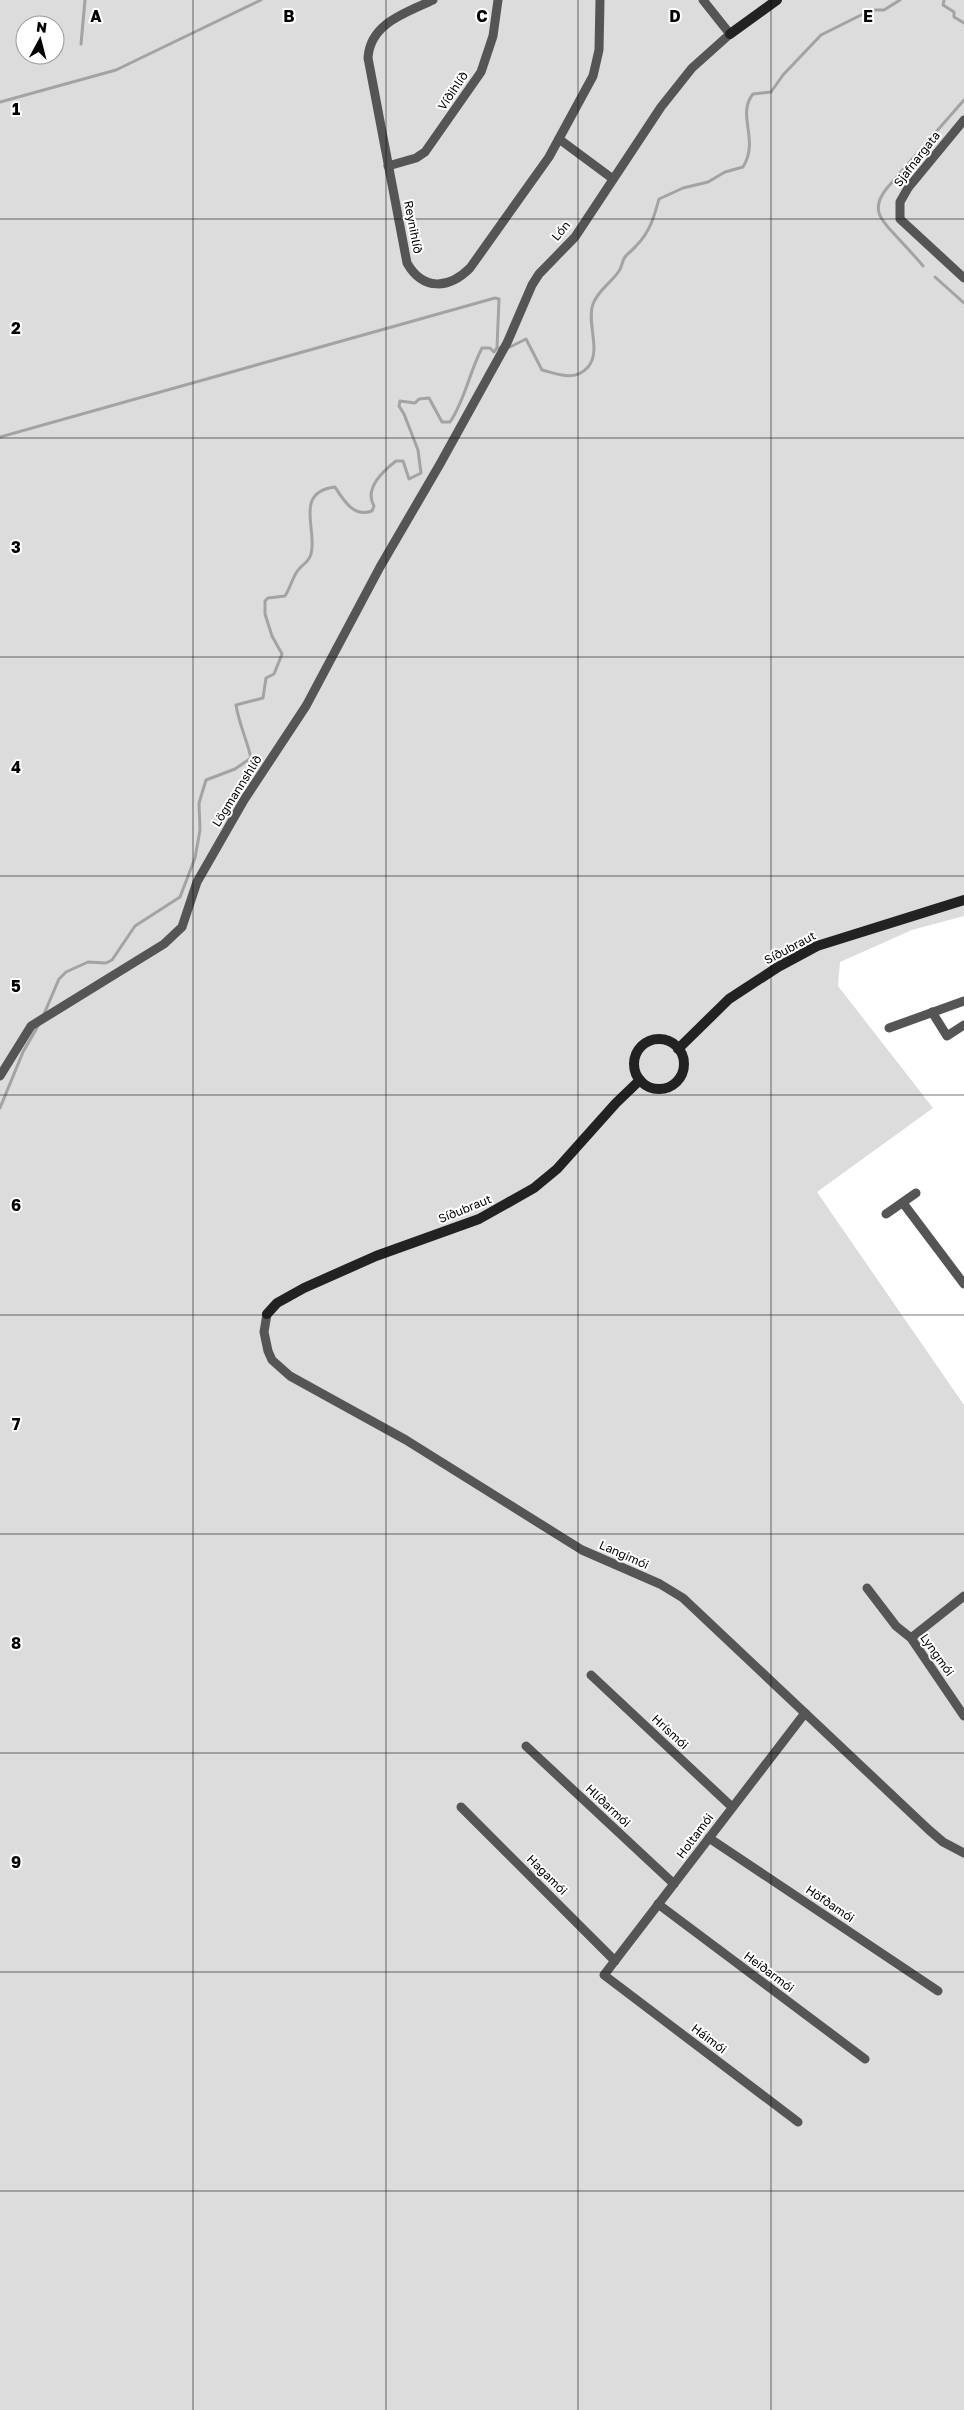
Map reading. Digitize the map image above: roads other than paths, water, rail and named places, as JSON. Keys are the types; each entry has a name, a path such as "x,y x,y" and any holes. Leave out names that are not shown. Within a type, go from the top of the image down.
{"street":[{"name":"Reynihlíð","path":"433,0 385,24 374,35 370,47 370,69 407,263 419,278 431,283 444,284 460,277 470,268 549,157 559,139 593,76 601,21 600,0"},
{"name":"Víðihlíð","path":"388,166 416,158 425,152 481,72 493,36 498,0"},
{"path":"702,0 730,34 772,2"},
{"name":"Lón","path":"440,464 507,343 536,280 575,237 661,107 692,68 730,34"},
{"name":"Sjafnargata","path":"964,120 908,188 900,202 900,219 964,278"},
{"path":"559,139 613,179"},
{"name":"Lögmannshlíð","path":"0,1076 31,1026 164,944 182,927 196,882 244,800 306,706 380,568 440,464"},
{"name":"Síðubraut","path":"678,1049 729,999 778,967 817,946 964,900"},
{"path":"889,1028 964,1001"},
{"path":"932,1012 947,1036 964,1025"},
{"path":"660,1039 668,1041 678,1049 683,1059 683,1066 681,1074 673,1084 657,1089 649,1087 640,1080 634,1068 634,1059 643,1045 660,1039"},
{"name":"Síðubraut","path":"267,1314 278,1303 334,1274 376,1256 479,1219 534,1188 557,1169 616,1102 640,1080"},
{"path":"886,1214 916,1193"},
{"path":"903,1203 964,1284"},
{"name":"Langimói","path":"267,1314 264,1341 272,1360 280,1369 303,1384 406,1440 582,1550 660,1584 683,1598 929,1830 944,1842 964,1852"},
{"name":"Lyngmói","path":"867,1588 896,1626 911,1638 964,1716"},
{"path":"911,1638 964,1596"},
{"name":"Hrísmói","path":"591,1675 732,1807"},
{"name":"Holtamói","path":"604,1975 805,1713"},
{"name":"Hlíðarmói","path":"526,1746 674,1884"},
{"name":"Hagamói","path":"461,1807 615,1961"},
{"name":"Höfðamói","path":"709,1838 938,1991"},
{"name":"Heiðarmói","path":"658,1904 865,2059"},
{"name":"Háimói","path":"604,1975 798,2122"}],"waterway":[{"path":"81,44 85,0"},
{"path":"0,102 116,70 261,0"},
{"path":"44,1014 59,979 66,972 88,962 106,963 112,960 135,926 180,897 195,858 200,830 199,803 206,780 235,769 251,758 236,705 263,698 266,678 274,674 282,654 272,636 265,614 265,601 268,598 285,596 297,572 310,557 312,545 310,514 311,504 315,496 322,490 335,487 350,507 366,513 372,511 374,506 371,493 376,481 396,461 403,461 409,479 421,473 418,450 399,406 400,401 415,403 419,399 429,398 442,422 450,422 459,405 482,348 490,348 494,352 497,348 510,347 526,339 542,370 566,376 583,372 588,367 594,353 591,312 595,299 619,271 625,257 645,235 659,199 683,188 708,182 725,172 743,167 748,157 749,147 748,102 753,94 771,92 783,75 821,35 872,10 884,10 900,0"},
{"path":"944,0 943,5 954,12 954,17 964,23"},
{"path":"923,266 882,220 878,209 879,203 887,188 964,100"},
{"path":"935,277 964,303"},
{"path":"0,437 495,298 499,299 497,348"},
{"path":"0,1108 23,1052 38,1026"}]}
